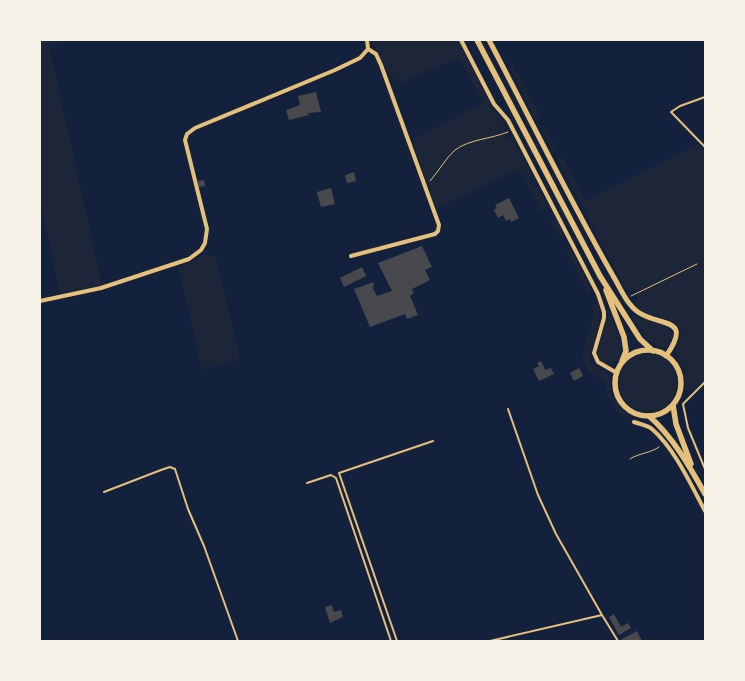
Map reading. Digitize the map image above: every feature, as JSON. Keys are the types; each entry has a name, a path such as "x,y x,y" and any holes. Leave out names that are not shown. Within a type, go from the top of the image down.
{"main road":[{"path":"477,40 600,276 640,339 653,351 666,356 680,374 679,395 674,405 662,413 649,416 639,415 629,410 617,394 615,384 617,373 626,351 624,337 600,276"},
{"path":"622,364 636,353 653,351"},
{"path":"674,405 676,424 681,441 696,478"},
{"path":"649,416 667,435 705,494"}],"street":[{"path":"40,301 101,288 172,265 196,254 206,243 207,229 185,140 187,134 195,128 360,58 368,49 367,40"},
{"path":"461,40 494,104 508,120 598,294 604,318 594,353 598,362 617,373"},
{"path":"489,40 626,299 639,313 669,323 677,332 677,339 666,356"},
{"path":"351,256 435,234 440,225 381,65 376,54 368,49"},
{"path":"634,422 651,428 663,443 680,466 705,512"}],"lane":[{"path":"705,97 680,106 671,112 705,147"},
{"path":"705,382 683,404 688,428 705,469"},
{"path":"508,409 538,495 556,534 618,641"},
{"path":"397,641 339,473 433,441"},
{"path":"104,492 170,467 175,469 188,510 204,546 238,641"},
{"path":"307,483 331,475 336,478 391,641"},
{"path":"490,641 602,615"}],"path":[{"path":"426,185 447,158 456,150 464,145 512,130"},
{"path":"626,299 697,264"},
{"path":"630,459 656,449 663,443"}],"shaded area":[{"path":"40,40 69,40 49,45 102,285 60,293 40,202"},
{"path":"371,40 458,40 490,105 505,123 502,126 509,139 513,139 532,174 528,178 532,187 538,188 547,205 542,213 519,169 436,209 412,139 483,103 459,57 399,84 387,71"},
{"path":"513,64 541,118 535,117 509,67"},
{"path":"545,126 557,149 551,147 542,131"},
{"path":"698,144 705,152 705,380 696,388 687,390 684,389 685,370 676,356 676,349 682,334 678,327 666,318 646,313 634,305 638,298 635,291 628,291 606,253 558,159 560,154 585,201"},
{"path":"549,218 556,220 563,234 560,238"},
{"path":"566,249 571,250 591,289 587,292"},
{"path":"201,255 216,256 240,360 202,370 178,267 191,262"},
{"path":"598,303 600,318 592,348 591,363 607,374 611,395 621,409 629,416 627,419 611,403 604,381 590,372 583,362 583,353 593,316 593,304"},
{"path":"609,311 619,336 621,352 616,362 607,364 600,359 598,353"},
{"path":"631,313 660,323 670,329 673,334 669,345 663,348 647,338"},
{"path":"648,354 664,359 672,367 677,383 672,399 664,407 648,412 632,407 624,399 619,383 624,367 632,359"}],"building":[{"path":"316,92 321,112 308,113 309,115 289,120 286,110 300,105 298,96"},
{"path":"354,172 356,181 347,183 345,175"},
{"path":"204,180 205,186 199,187 198,181"},
{"path":"331,188 335,204 321,207 317,192"},
{"path":"509,198 519,218 511,222 510,219 506,221 503,215 498,218 494,210 497,208 495,205"},
{"path":"422,246 432,267 425,270 430,280 412,289 414,293 410,296 418,315 407,319 405,314 370,327 354,289 374,282 373,288 377,296 392,291 378,263"},
{"path":"362,267 366,276 344,287 340,278"},
{"path":"541,361 545,370 551,368 554,374 539,381 533,369 539,366 537,363"},
{"path":"579,368 583,376 574,381 570,373"},
{"path":"332,605 334,612 341,610 343,617 330,623 325,607"},
{"path":"614,614 621,627 628,623 631,628 619,635 609,617"},
{"path":"637,631 642,641 622,641 622,639"}]}
